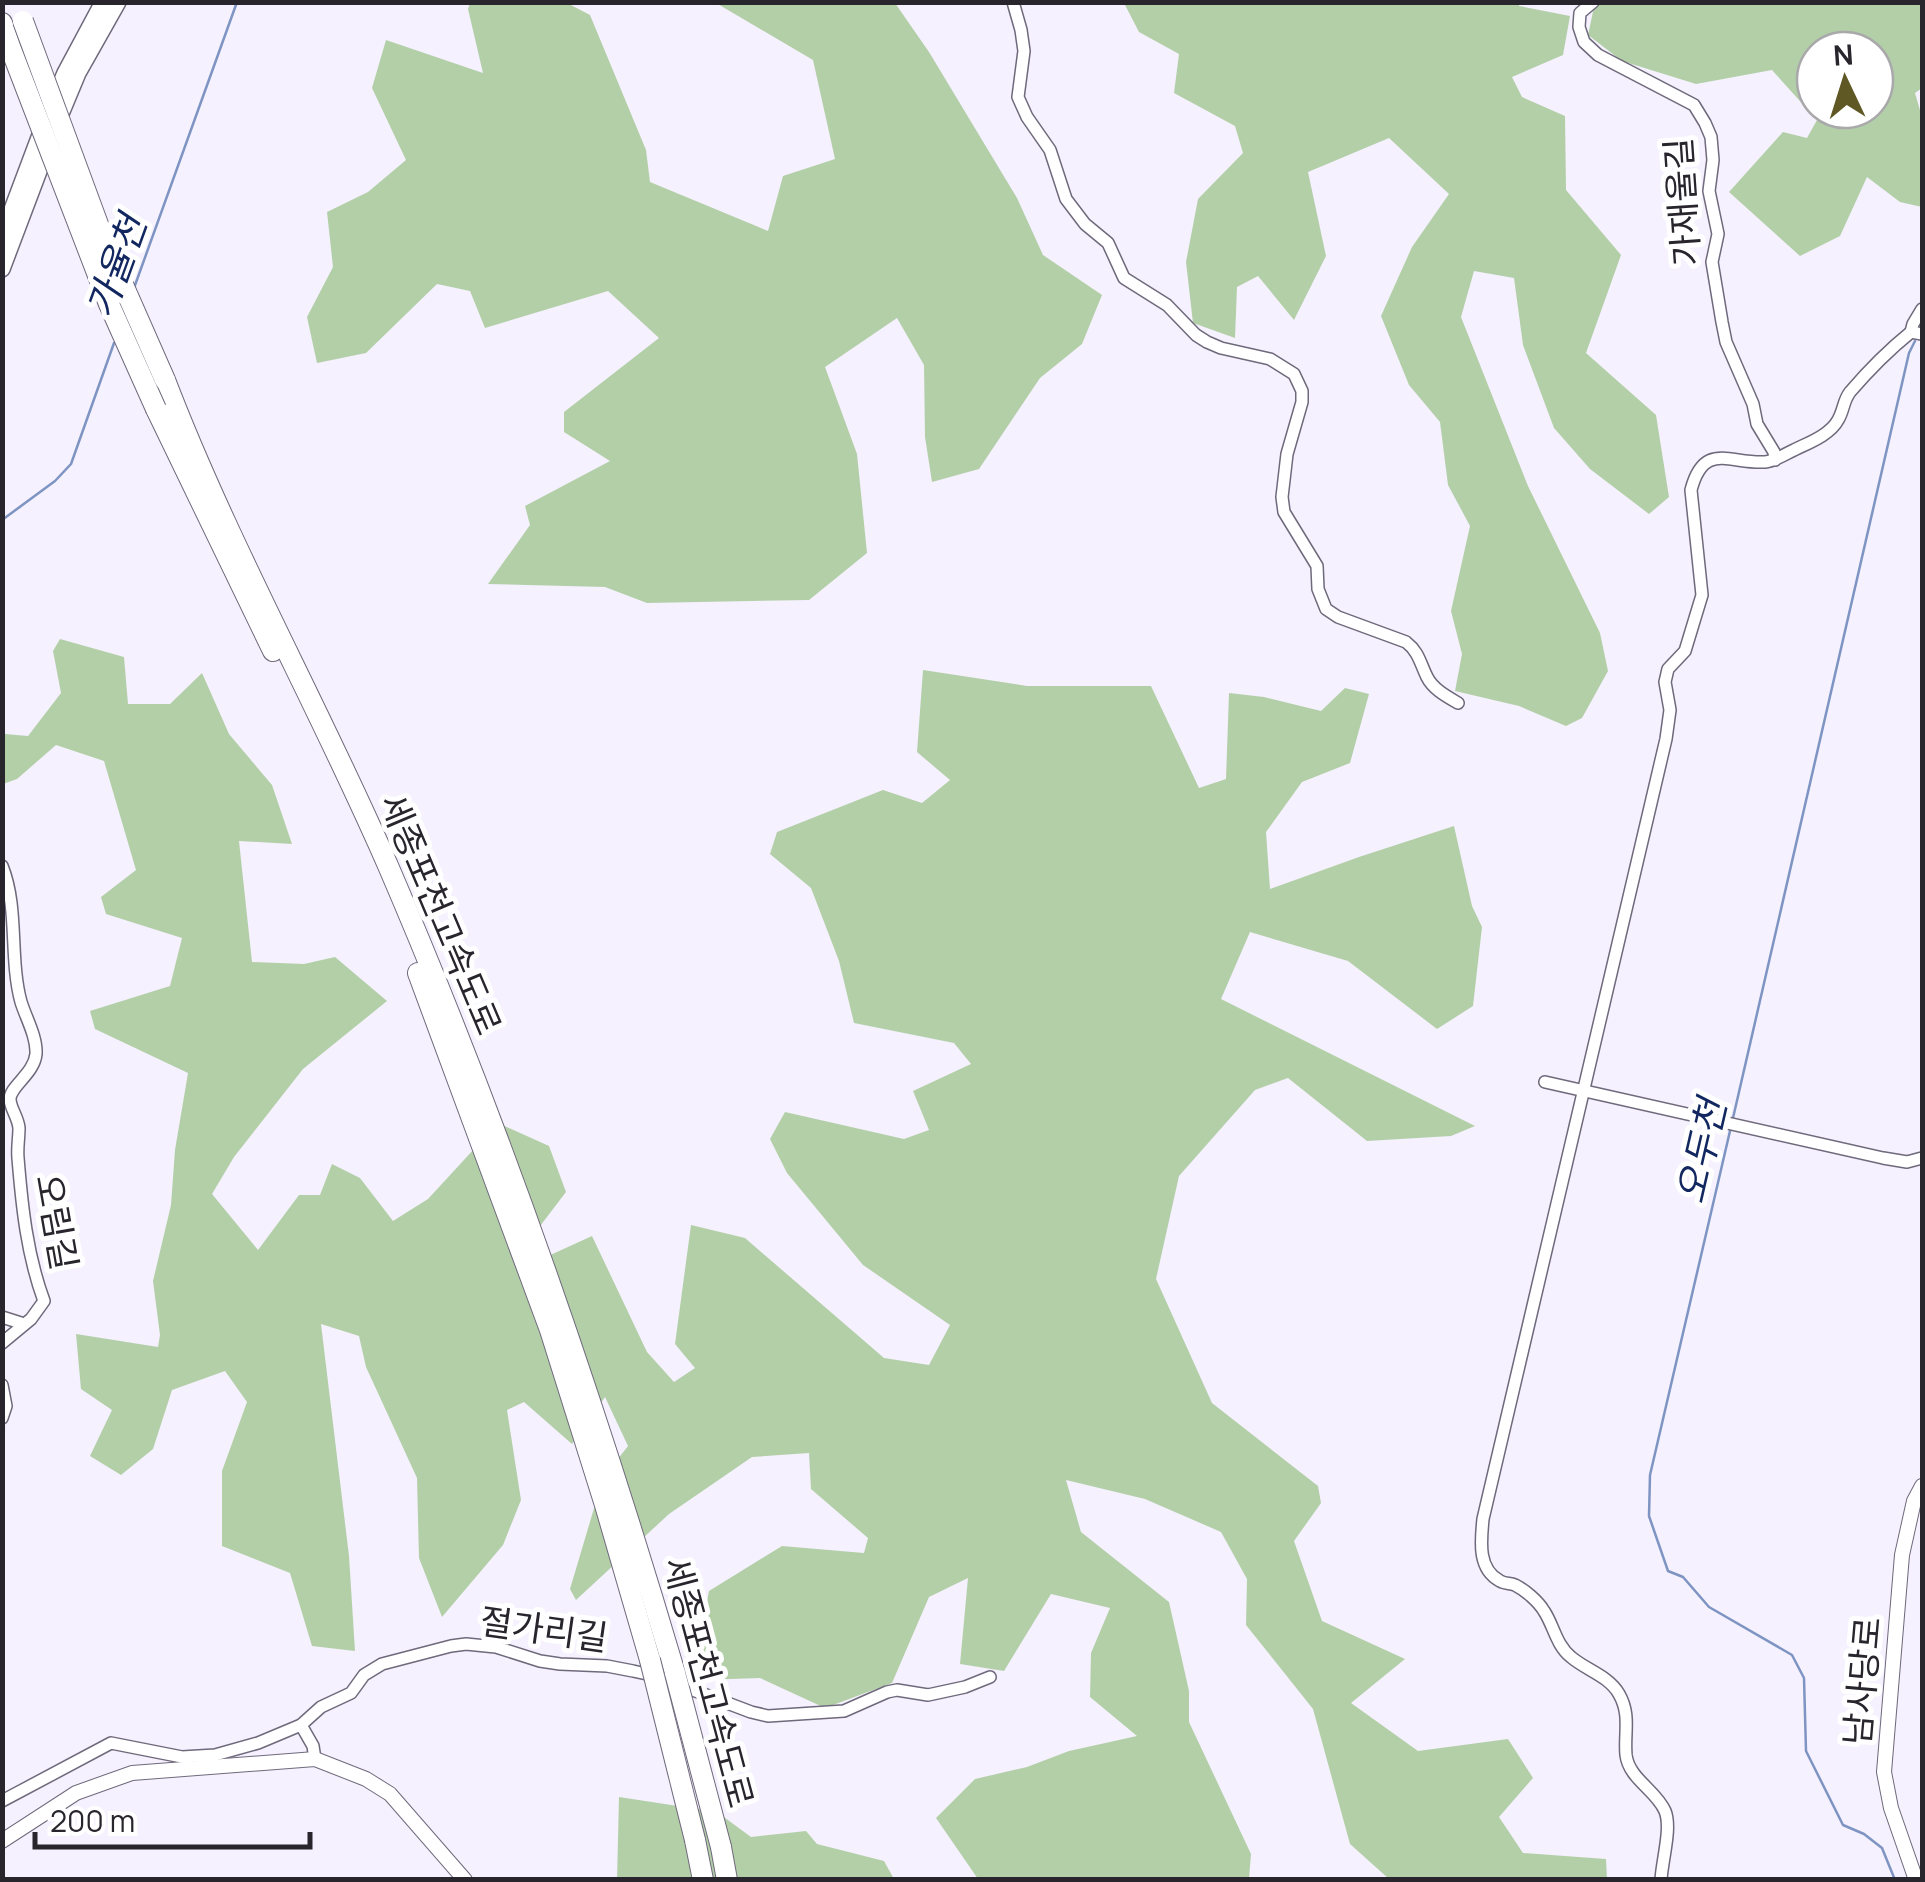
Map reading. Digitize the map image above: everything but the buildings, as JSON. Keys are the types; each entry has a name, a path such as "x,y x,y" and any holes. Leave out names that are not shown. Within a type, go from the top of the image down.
{"highway":[{"name":"세종포천고속도로","path":"14,15 12,52 109,304 373,862 550,1330 650,1660 704,1880"},
{"name":"세종포천고속도로","path":"14,15 106,246 206,480 321,718 482,1096 596,1417 675,1672 727,1880"}],"main road":[{"path":"2,236 64,73 104,2"},
{"path":"2,270 78,73 118,2"}],"street":[{"path":"1013,2 1024,50 1018,97 1050,150 1066,200 1085,224 1108,242 1124,278 1167,305 1196,334 1221,348 1270,359 1294,374 1302,390 1302,402 1287,454 1282,496 1284,512 1317,566 1321,599 1326,609 1338,617 1406,642 1419,656 1436,689 1458,703"},
{"name":"가재울길","path":"1593,2 1580,12 1584,42 1598,55 1694,105 1711,137 1714,160 1708,191 1718,234 1712,262 1724,332 1753,404 1756,424 1775,460"},
{"path":"1661,1880 1669,1827 1665,1808 1633,1773 1626,1757 1628,1724 1620,1696 1609,1681 1567,1655 1544,1610 1531,1596 1499,1581 1486,1567 1480,1548 1483,1518 1666,739 1670,710 1665,682 1668,669 1685,651 1702,595 1691,490 1695,474 1706,461 1722,457 1775,460 1828,431 1838,420 1850,392 1896,344 1917,333 1913,324 1922,309"},
{"name":"오림길","path":"2,866 20,997 35,1043 32,1067 10,1094 19,1126 25,1232 44,1301 2,1343"},
{"path":"1545,1082 1883,1158 1908,1162 1922,1158"},
{"path":"2,1316 24,1324"},
{"path":"2,1385 6,1406 2,1418"},
{"name":"남사당로","path":"1916,1880 1884,1772 1902,1555 1914,1501 1922,1486"},
{"name":"절가리길","path":"2,1801 111,1742 182,1758 215,1755 258,1743 300,1725 321,1707 351,1693 370,1670 402,1658 466,1644 496,1646 540,1661 656,1676 768,1716 844,1710 897,1690 928,1696 990,1677"},
{"path":"300,1725 313,1746 315,1759"},
{"path":"2,1840 76,1793 132,1773 315,1759 366,1779 390,1794 465,1880"}],"green space":[{"path":"470,3 567,3 590,15 646,150 650,182 768,231 783,176 835,159 813,60 716,3 895,3 1017,198 1043,255 1102,295 1082,344 1040,378 979,469 932,482 925,437 924,365 897,318 825,367 857,454 867,553 809,600 647,603 605,587 488,584 530,525 525,506 610,461 564,432 564,412 659,338 608,291 485,328 470,291 437,284 366,353 317,363 307,317 333,267 327,212 368,192 406,160 372,88 386,40 483,73 468,9"},
{"path":"1124,3 1519,3 1570,16 1563,55 1512,77 1522,97 1565,116 1566,190 1621,255 1586,353 1656,415 1669,497 1649,514 1590,469 1554,428 1523,345 1514,278 1474,271 1461,317 1528,486 1600,633 1608,671 1582,718 1566,726 1519,706 1455,691 1462,654 1451,611 1470,526 1448,485 1440,422 1409,385 1381,316 1412,247 1449,194 1389,138 1308,172 1326,256 1294,320 1258,276 1237,287 1235,338 1193,323 1186,262 1198,199 1243,153 1235,126 1174,93 1179,54 1139,32"},
{"path":"1602,3 1922,3 1922,88 1915,93 1922,117 1922,207 1900,202 1867,177 1840,236 1800,256 1729,192 1783,132 1807,138 1811,130 1895,130 1895,30 1795,30 1795,96 1772,70 1696,84 1622,61 1588,35 1594,7"},
{"path":"60,639 124,657 128,704 170,704 202,673 229,734 272,785 292,844 239,841 252,962 304,964 335,957 387,1001 303,1069 234,1157 212,1194 258,1250 299,1195 320,1195 332,1164 360,1178 393,1221 428,1199 498,1123 549,1146 566,1192 534,1234 524,1267 592,1236 647,1352 674,1382 695,1368 675,1344 691,1225 745,1238 884,1358 929,1365 950,1325 863,1265 787,1173 770,1139 785,1112 904,1139 929,1130 913,1091 971,1064 954,1043 854,1023 839,961 811,888 770,854 777,832 883,790 922,803 950,780 917,752 923,670 1027,686 1151,686 1199,788 1226,779 1229,693 1321,711 1345,688 1369,694 1350,763 1302,782 1266,832 1270,889 1454,826 1472,906 1482,927 1473,1006 1437,1029 1348,961 1250,932 1221,999 1475,1126 1451,1136 1367,1141 1288,1078 1255,1090 1179,1176 1156,1279 1212,1403 1318,1486 1321,1503 1294,1541 1322,1621 1405,1659 1351,1703 1418,1751 1508,1739 1533,1778 1499,1817 1523,1853 1606,1859 1607,1879 1389,1879 1350,1844 1313,1709 1246,1625 1247,1579 1221,1532 1145,1499 1066,1480 1081,1532 1169,1602 1189,1691 1189,1722 1251,1854 1249,1879 978,1879 936,1818 975,1779 1137,1736 1090,1697 1091,1653 1110,1608 1051,1594 1004,1671 960,1664 968,1578 929,1597 892,1683 825,1708 760,1678 702,1680 702,1629 709,1591 782,1546 864,1553 868,1538 811,1489 809,1453 752,1457 669,1514 576,1600 570,1589 603,1478 628,1446 605,1397 572,1444 524,1402 507,1410 521,1500 503,1545 442,1617 419,1558 417,1478 366,1367 359,1336 321,1324 349,1556 355,1651 312,1646 290,1573 222,1546 222,1471 247,1402 225,1371 172,1390 153,1449 121,1475 90,1456 112,1410 81,1389 76,1334 158,1347 153,1281 171,1205 175,1150 188,1073 95,1029 90,1011 170,986 182,938 106,914 101,897 136,870 104,761 56,745 17,779 3,784 5,734 28,736 61,693 53,651"},
{"path":"619,1797 717,1812 751,1837 806,1831 817,1844 884,1861 894,1879 617,1880"}],"waterway":[{"name":"가율천","path":"134,288 237,2"},
{"name":"오두천","path":"1733,1118 1909,353 1915,341"},
{"name":"가율천","path":"2,520 55,481 71,464 114,343"},
{"name":"오두천","path":"1730,1131 1650,1475 1649,1516 1668,1571 1683,1577 1709,1607 1792,1655 1804,1678 1806,1751 1843,1825 1882,1848 1895,1880"}]}
